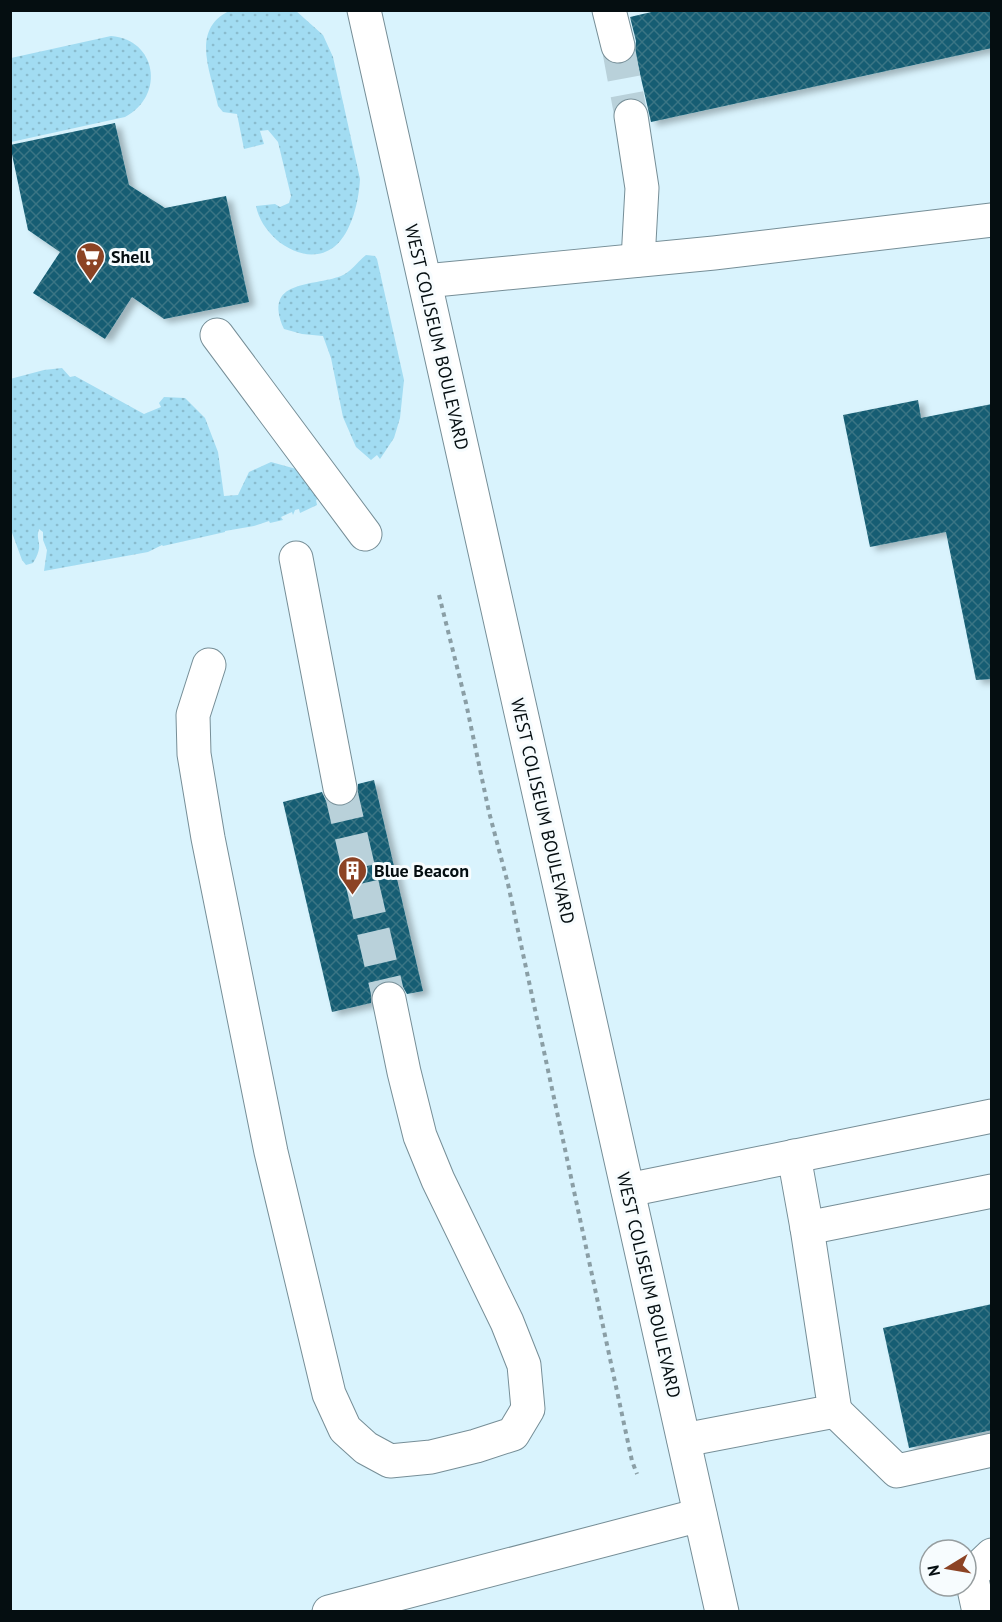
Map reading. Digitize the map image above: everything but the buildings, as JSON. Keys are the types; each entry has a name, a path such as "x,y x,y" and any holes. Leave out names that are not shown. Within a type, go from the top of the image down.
{"main road":[{"name":"WEST COLISEUM BOULEVARD","path":"364,10 722,1611"},
{"path":"609,10 618,45"},
{"path":"631,116 642,188 638,260"},
{"path":"425,281 638,260 992,220"},
{"path":"217,335 365,534"},
{"path":"296,558 340,788"},
{"path":"209,665 193,714 194,754 208,838 271,1152 329,1394 345,1429 366,1448 390,1461 431,1457 513,1434 528,1409 524,1365 516,1344 438,1180 420,1136 389,999"},
{"path":"628,1190 992,1116"},
{"path":"794,1156 835,1411 897,1471 992,1450"},
{"path":"807,1228 992,1191"},
{"path":"684,1440 835,1411"},
{"path":"329,1611 700,1515"},
{"path":"979,1611 971,1575 992,1554"}],"path":[{"path":"439,595 508,884 637,1474"}],"shaded area":[{"path":"295,10 323,35 333,57 360,179 356,206 346,233 334,247 323,253 310,254 286,247 267,229 260,218 256,206 275,204 280,207 289,203 291,196 278,142 268,130 260,131 264,144 244,149 237,114 223,112 218,106 206,53 210,29 217,19 229,11"},
{"path":"111,36 126,39 138,47 146,57 150,69 150,82 146,95 138,107 125,117 11,142 11,58"},
{"path":"366,255 375,256 377,259 404,380 400,418 394,438 380,459 377,455 371,460 356,447 343,417 331,358 323,336 284,329 279,313 280,301 285,293 304,284 341,276"},
{"path":"62,368 70,377 75,376 144,414 161,407 159,403 164,397 185,398 205,418 218,452 224,496 238,495 249,472 271,462 307,472 329,493 316,500 317,505 300,513 299,509 295,510 293,515 292,512 281,517 283,520 270,523 269,521 162,545 148,552 44,571 47,550 43,532 39,529 38,554 33,563 26,565 11,530 10,379"}],"tunnel":[{"path":"618,46 631,116"},
{"path":"340,788 389,999"}],"place":[{"name":"Shell","path":"90,282"},
{"name":"Blue Beacon","path":"353,896"}]}
